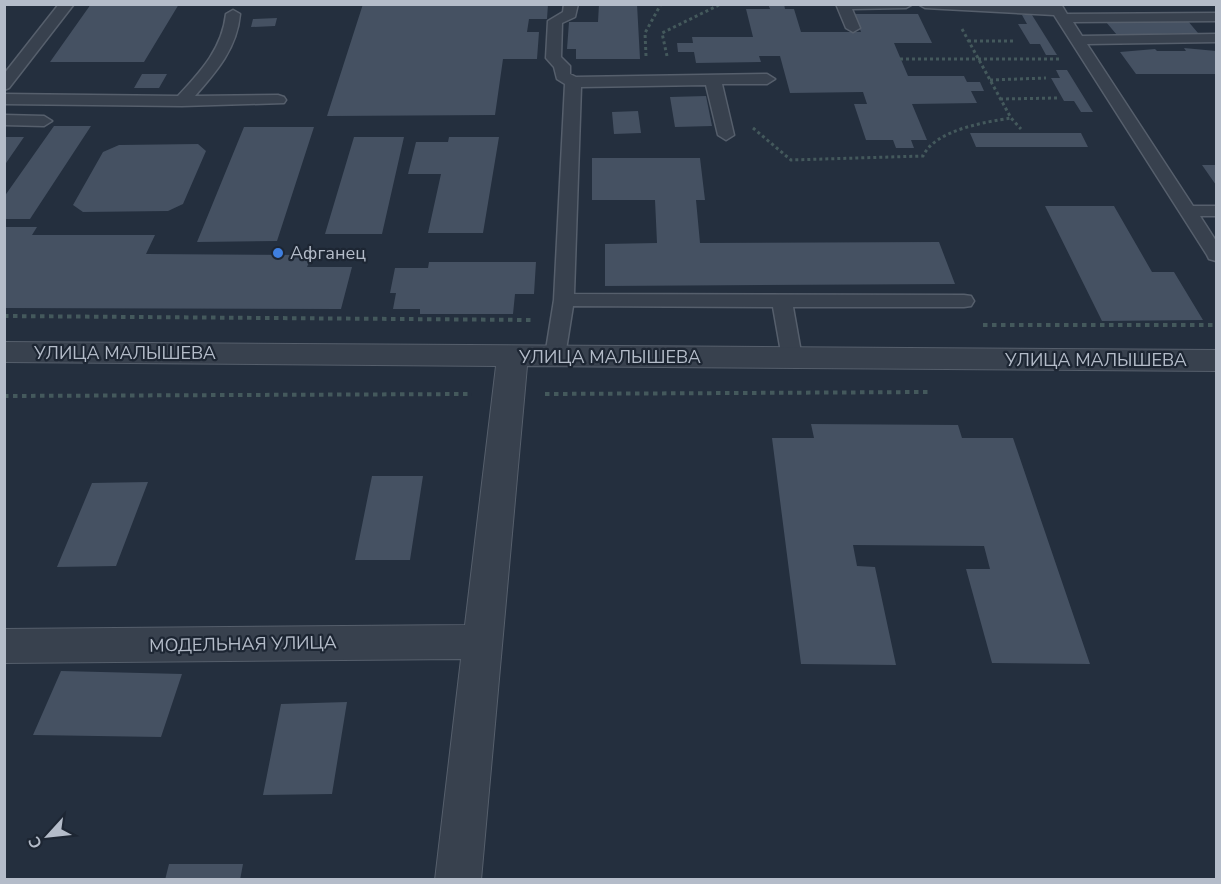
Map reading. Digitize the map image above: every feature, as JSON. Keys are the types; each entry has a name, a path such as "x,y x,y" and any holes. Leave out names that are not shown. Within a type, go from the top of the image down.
{"street":[{"name":"УЛИЦА МАЛЫШЕВА","path":"4,352 1216,361"},
{"path":"458,879 507,394 513,356"},
{"name":"МОДЕЛЬНАЯ УЛИЦА","path":"4,646 482,642"}],"lane":[{"path":"4,85 67,4"},
{"path":"571,4 570,14 555,21 553,58 562,66 561,76 573,82 767,79"},
{"path":"853,28 843,5 906,4"},
{"path":"925,4 1216,17"},
{"path":"1212,4 1216,10"},
{"path":"1058,11 1215,251"},
{"path":"182,101 221,57 233,29 233,14"},
{"path":"1077,40 1216,38"},
{"path":"713,80 726,135"},
{"path":"555,356 564,300 573,82"},
{"path":"4,99 278,100"},
{"path":"4,120 44,121"},
{"path":"1187,211 1216,211"},
{"path":"564,300 964,301"},
{"path":"782,301 792,358"}],"path":[{"path":"647,81 645,33 661,4"},
{"path":"672,81 662,33 721,4"},
{"path":"959,24 1011,118 1021,129"},
{"path":"968,41 1016,41"},
{"path":"900,59 1089,59"},
{"path":"990,80 1046,78"},
{"path":"719,98 791,160 923,156 927,147 970,124 1011,118"},
{"path":"1000,99 1058,98"},
{"path":"4,396 933,392"}],"building":[{"path":"91,4 179,4 144,62 50,62"},
{"path":"363,4 548,4 547,19 529,19 527,32 539,32 537,59 503,59 495,115 327,116"},
{"path":"599,4 637,4 640,59 576,59 576,49 567,49 569,22 598,22"},
{"path":"768,4 784,4 785,9 794,9 801,32 861,32 855,14 918,14 932,43 894,43 908,76 964,76 967,82 980,82 984,91 971,91 977,103 912,104 927,140 911,140 914,148 896,148 893,140 866,140 854,104 867,104 863,92 790,93 780,56 759,56 761,62 696,63 694,52 678,52 677,43 693,43 692,37 753,37 746,9 770,9"},
{"path":"1022,15 1032,15 1057,55 1046,55 1040,44 1030,44 1018,24 1027,24"},
{"path":"277,18 275,26 251,27 253,19"},
{"path":"1187,20 1198,33 1117,35 1106,22"},
{"path":"1184,48 1216,51 1216,74 1136,74 1120,52 1155,49 1157,51 1186,51"},
{"path":"1056,70 1067,70 1093,112 1081,112 1074,101 1064,101 1051,78 1060,78"},
{"path":"142,74 167,74 159,88 134,88"},
{"path":"706,96 712,126 675,127 670,97"},
{"path":"638,111 641,133 614,134 612,112"},
{"path":"54,126 91,126 30,219 4,219 4,197"},
{"path":"244,127 314,127 277,241 197,242"},
{"path":"970,133 1081,133 1088,147 976,147"},
{"path":"4,137 24,137 4,166"},
{"path":"354,137 404,137 382,234 325,234"},
{"path":"449,137 499,137 483,233 428,233 441,174 408,174 416,142 448,142"},
{"path":"198,144 206,151 183,204 168,211 83,212 73,205 103,152 119,145"},
{"path":"592,158 700,158 705,200 696,200 700,243 939,242 955,284 605,286 605,244 657,243 655,200 592,200"},
{"path":"1202,165 1216,165 1216,185"},
{"path":"1045,206 1114,206 1152,272 1174,272 1203,320 1102,321"},
{"path":"4,227 37,227 32,235 155,235 146,254 312,255 307,267 352,267 341,309 4,308"},
{"path":"429,262 536,262 534,294 515,294 513,314 420,314 420,309 393,309 396,293 390,293 395,268 428,268"},
{"path":"811,424 958,425 962,438 1013,438 1090,664 992,663 966,569 990,569 984,546 853,545 857,566 875,567 896,665 801,664 772,438 814,438"},
{"path":"372,476 423,476 410,560 355,560"},
{"path":"148,482 116,566 57,567 92,483"},
{"path":"61,671 182,674 161,737 33,735"},
{"path":"347,702 332,794 263,795 281,704"},
{"path":"169,864 243,864 240,880 165,880"}],"place":[{"name":"Афганец","path":"278,253"}]}
